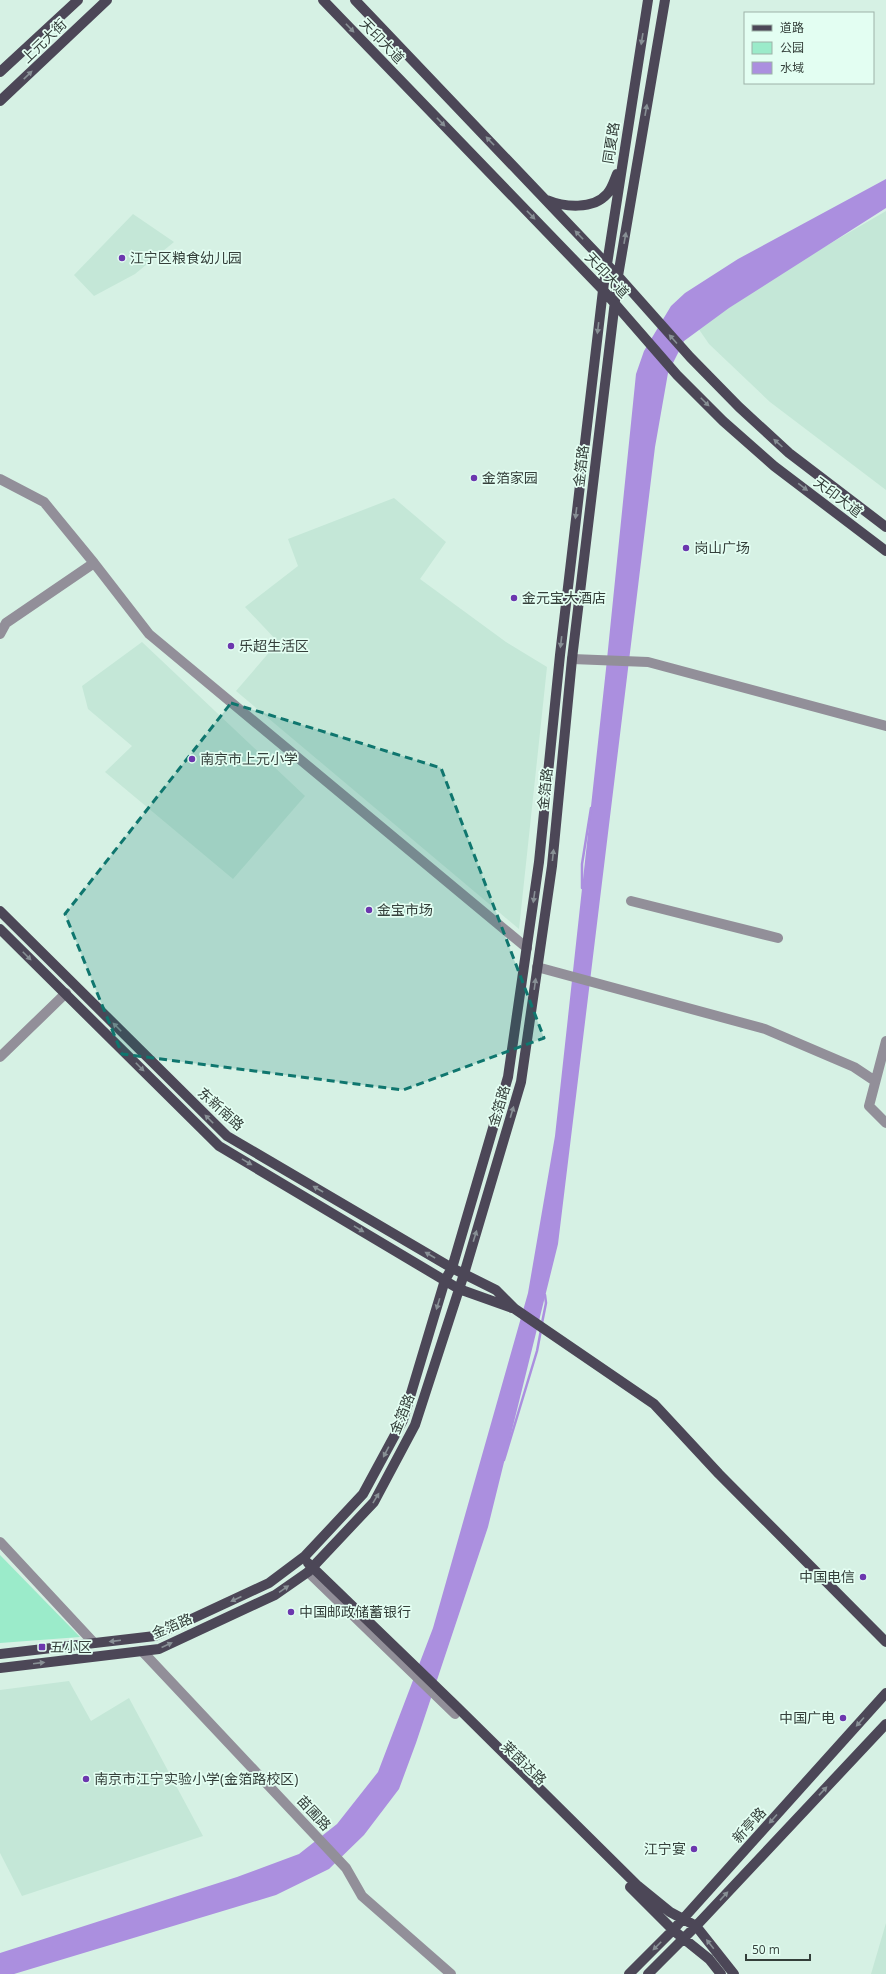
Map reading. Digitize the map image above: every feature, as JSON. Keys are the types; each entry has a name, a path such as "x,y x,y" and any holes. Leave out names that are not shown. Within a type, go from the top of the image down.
{"main road":[{"name":"上元大街","path":"0,72 78,0"},
{"name":"上元大街","path":"0,101 107,0"},
{"name":"天印大道","path":"323,0 603,290 677,375 723,421 774,466 886,551"},
{"name":"天印大道","path":"355,0 618,276 690,357 739,408 789,453 886,527"},
{"name":"同夏路","path":"603,290 648,0"},
{"name":"同夏路","path":"618,276 665,0"},
{"path":"544,198 567,205 592,203 601,199 608,193 623,159"},
{"name":"金箔路","path":"0,1668 159,1649 275,1595 310,1569 374,1502 412,1432 460,1289 521,1082 552,866 572,659 618,276"},
{"name":"金箔路","path":"0,1654 155,1636 269,1583 303,1558 363,1494 403,1420 445,1280 452,1268 508,1077 539,862 560,655 603,290"},
{"name":"东新南路","path":"0,911 227,1136 452,1268 496,1290 515,1310"},
{"name":"东新南路","path":"0,929 219,1146 460,1289 515,1310"},
{"path":"515,1310 654,1404 719,1474 886,1642"},
{"path":"303,1558 310,1569"},
{"path":"424,1680 638,1886 670,1912 696,1926 734,1974"},
{"name":"新亭路","path":"630,1974 674,1930 886,1693"},
{"name":"莱茵达路","path":"455,1709 674,1930 709,1959 721,1974"},
{"path":"648,1974 696,1926 886,1724"}],"street":[{"path":"0,479 44,502 94,562 149,634 527,948"},
{"path":"0,634 6,623 94,562"},
{"path":"572,659 648,662 886,726"},
{"path":"631,901 778,938"},
{"path":"537,967 765,1029 854,1067 875,1081"},
{"path":"0,1057 66,993"},
{"path":"886,1041 868,1106 886,1123"},
{"path":"0,1542 94,1643"},
{"path":"310,1569 424,1680"},
{"name":"苗圃路","path":"142,1651 346,1868 362,1896 450,1974"}],"highlighted area":[{"path":"231,703 441,768 544,1038 403,1090 122,1054 65,914"}],"shaded area":[{"path":"886,211 886,490 770,402 709,344 698,328 795,264"},
{"name":"江宁区粮食幼儿园","path":"133,214 174,242 135,274 94,296 74,275"},
{"path":"394,498 446,542 420,579 506,642 547,667 519,929 236,691 278,642 245,607 298,566 288,539"},
{"name":"南京市上元小学","path":"142,642 305,796 233,879 105,772 132,746 88,709 82,686"},
{"name":"南京市江宁实验小学(金箔路校区)","path":"69,1681 91,1721 129,1698 203,1836 22,1896 0,1853 0,1690"},
{"path":"886,1923 886,1974 871,1974"}],"green space":[{"path":"0,1555 80,1637 0,1643"}],"water":[{"path":"886,179 886,208 729,308 684,341 668,373 655,447 558,1244 488,1527 416,1743 399,1789 364,1835 329,1869 276,1895 14,1974 0,1974 0,1953 237,1877 299,1854 337,1824 378,1772 433,1628 528,1293 555,1136 606,669 636,374 644,351 671,306 685,293 738,259"}],"waterway":[{"path":"582,888 582,864 591,808"},
{"path":"542,1323 546,1303 545,1295"},
{"path":"504,1460 537,1351 541,1330"}],"place":[{"name":"江宁区粮食幼儿园","path":"122,258"},
{"name":"金箔家园","path":"474,478"},
{"name":"岗山广场","path":"686,548"},
{"name":"金元宝大酒店","path":"514,598"},
{"name":"乐超生活区","path":"231,646"},
{"name":"南京市上元小学","path":"192,759"},
{"name":"金宝市场","path":"369,910"},
{"name":"中国电信","path":"863,1577"},
{"name":"中国邮政储蓄银行","path":"291,1612"},
{"name":"五小区","path":"42,1647"},
{"name":"中国广电","path":"843,1718"},
{"name":"南京市江宁实验小学(金箔路校区)","path":"86,1779"},
{"name":"江宁宴","path":"694,1849"}]}
